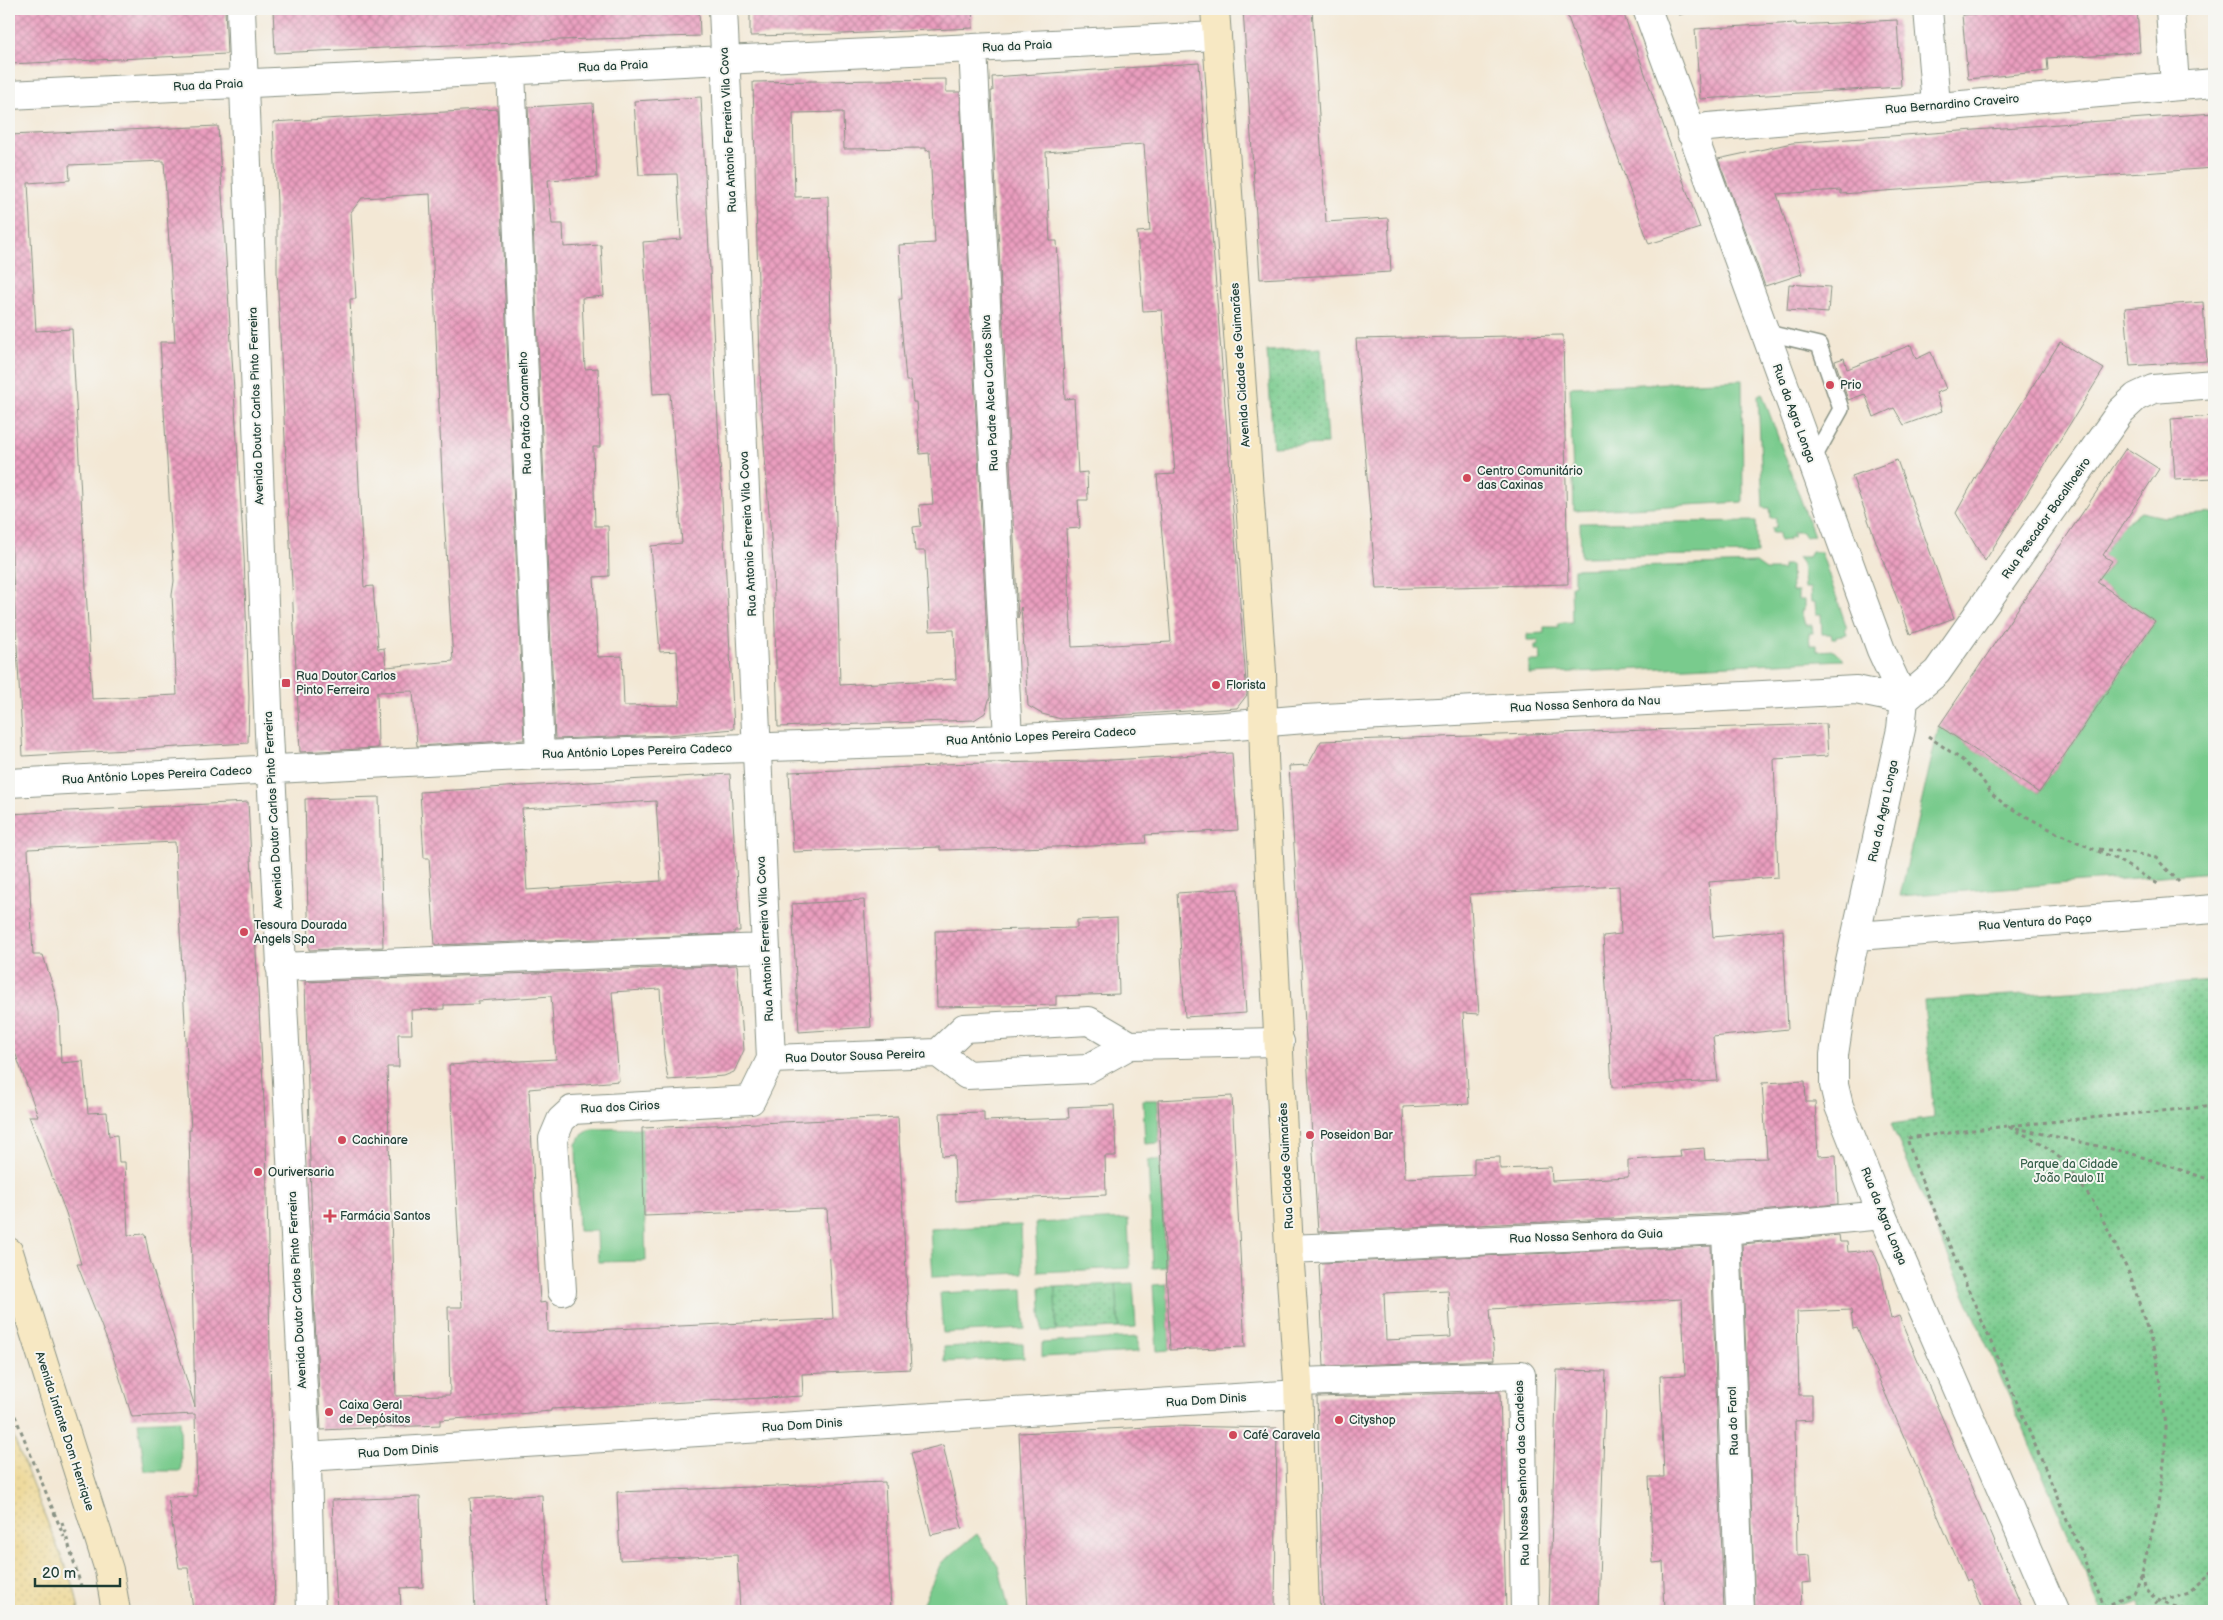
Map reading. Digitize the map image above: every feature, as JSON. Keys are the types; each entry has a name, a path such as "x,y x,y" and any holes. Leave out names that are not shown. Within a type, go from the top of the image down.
{"street":[{"name":"Avenida Doutor Carlos Pinto Ferreira","path":"241,9 271,769 306,1457 311,1611"},
{"name":"Rua Antonio Ferreira Vila Cova","path":"723,9 771,1060"},
{"name":"Avenida Cidade de Guimarães","path":"1215,9 1265,722"},
{"name":"Rua da Agra Longa","path":"1648,9 1691,133 1881,650 1904,700 1901,729 1843,994 1834,1055 1834,1085 1839,1106 1882,1215 2054,1611"},
{"path":"1928,9 1936,106"},
{"path":"2170,9 2175,86"},
{"name":"Rua da Praia","path":"9,95 1217,36"},
{"name":"Rua Padre Alceu Carlos Silva","path":"973,48 1008,739"},
{"name":"Rua Patrão Caramelho","path":"511,71 540,755"},
{"name":"Rua Bernardino Craveiro","path":"1691,133 1708,127 2214,83"},
{"name":"Rua Pescador Bacalhoeiro","path":"1904,700 1937,672 2121,411 2136,397 2153,389 2214,384"},
{"name":"Rua Nossa Senhora da Nau","path":"1265,722 1856,690 1904,700"},
{"name":"Rua António Lopes Pereira Cadeco","path":"9,784 540,755 1008,739 1265,722"},
{"name":"Rua Cidade Guimarães","path":"1265,722 1264,758 1298,1388 1305,1611"},
{"name":"Rua Ventura do Paço","path":"1857,936 2214,909"},
{"path":"280,967 765,948"},
{"name":"Rua Doutor Sousa Pereira","path":"938,1053 964,1028 1089,1022 1130,1045"},
{"name":"Rua Doutor Sousa Pereira","path":"771,1060 938,1053 967,1075 1087,1069 1130,1045 1280,1042"},
{"name":"Rua dos Cirios","path":"562,1291 553,1139 561,1120 572,1110 751,1100 771,1060"},
{"name":"Rua Nossa Senhora da Guia","path":"1289,1249 1726,1230 1882,1215"},
{"name":"Rua do Farol","path":"1726,1230 1740,1611"},
{"name":"Avenida Infante Dom Henrique","path":"9,1252 109,1570 116,1611"},
{"name":"Rua Nossa Senhora das Candeias","path":"1298,1388 1521,1375 1526,1611"},
{"name":"Rua Dom Dinis","path":"306,1457 1298,1388"}],"lane":[{"path":"1764,332 1818,345 1841,409 1812,461"}],"path":[{"path":"1926,734 1962,760 1981,778 1990,794 2005,805 2057,833 2096,849 2164,887"},
{"path":"2096,849 2135,853 2156,858 2182,886"},
{"path":"2007,1126 2041,1143 2065,1162 2096,1206 2131,1277 2157,1360 2165,1426 2165,1455 2157,1512 2142,1573 2133,1593 2104,1606 1916,1167 1907,1138 2007,1126 2214,1106"},
{"path":"2007,1126 2130,1153 2214,1181"},
{"path":"9,1401 72,1556"},
{"path":"2151,1611 2160,1602 2190,1592 2214,1570"},
{"path":"2142,1573 2144,1586 2160,1602 2190,1609 2213,1608"}],"green space":[{"path":"1143,9 1184,9 1179,12 1143,13"},
{"path":"1321,348 1327,444 1273,447 1267,351"},
{"path":"1742,380 1743,502 1574,511 1570,387"},
{"path":"1762,393 1814,536 1804,537 1802,532 1793,532 1793,537 1780,541 1779,533 1772,533 1772,528 1776,527 1776,518 1771,518 1770,508 1763,508 1758,395"},
{"path":"2091,502 2124,524 2141,512 2164,517 2214,513 2214,872 1900,896 1939,726 2039,793 2155,621 2097,582 2112,562 2103,555 2117,534 2085,511"},
{"path":"1756,521 1757,554 1581,557 1580,523"},
{"path":"1811,552 1821,552 1847,628 1845,628 1847,634 1836,636 1836,639 1832,639 1831,634 1822,634 1821,614 1816,614 1815,602 1811,602 1810,588 1804,588 1802,563 1798,557 1808,557"},
{"path":"1756,563 1766,570 1783,570 1783,565 1791,565 1792,592 1798,592 1798,600 1804,600 1804,610 1801,610 1805,625 1812,625 1813,633 1809,633 1810,645 1817,645 1817,651 1834,650 1844,660 1529,674 1529,661 1541,661 1540,650 1535,650 1538,640 1527,640 1527,634 1544,633 1544,627 1558,627 1558,623 1572,622 1571,586 1574,585 1574,569"},
{"name":"Parque da Cidade João Paulo II","path":"2214,981 2214,1611 2141,1611 2139,1603 2118,1611 2102,1611 1891,1124 1934,1118 1924,1001"},
{"path":"1143,1100 1158,1100 1159,1143 1145,1144"},
{"path":"642,1128 646,1261 598,1262 597,1231 578,1231 576,1144 582,1135 591,1129"},
{"path":"1148,1160 1160,1160 1166,1267 1153,1268"},
{"path":"1128,1219 1130,1268 1038,1272 1035,1223"},
{"path":"1021,1225 1023,1273 933,1277 930,1229"},
{"path":"1133,1283 1136,1327 1119,1328 1116,1284"},
{"path":"1116,1284 1119,1328 1056,1331 1055,1287"},
{"path":"1167,1284 1170,1350 1157,1351 1153,1285"},
{"path":"1040,1287 1055,1287 1056,1331 1042,1331"},
{"path":"1023,1289 1025,1329 943,1333 940,1293"},
{"path":"1138,1337 1138,1352 1042,1357 1042,1343"},
{"path":"1023,1343 1024,1358 945,1362 944,1347"},
{"path":"180,1420 181,1471 145,1471 138,1422"},
{"path":"977,1534 999,1568 1009,1611 919,1611 941,1563"}],"sand":[{"path":"9,1426 75,1591 79,1611 9,1611"}],"building":[{"path":"9,9 225,9 227,54 9,64"},
{"path":"273,9 699,9 700,36 560,40 275,53"},
{"path":"750,9 972,9 973,28 750,36"},
{"path":"1243,9 1312,9 1326,222 1388,218 1391,272 1260,279"},
{"path":"1565,9 1622,9 1700,228 1649,244"},
{"path":"2026,9 2137,9 2140,52 2047,58 2048,71 1968,79 1962,15"},
{"path":"1897,20 1901,87 1700,99 1695,29"},
{"path":"1199,63 1247,695 1237,708 1061,719 1042,714 1028,706 1021,607 1018,618 991,91 993,91 992,77","holes":["1144,144 1150,231 1137,232 1143,311 1162,310 1175,474 1157,475 1171,642 1072,647 1066,529 1080,528 1078,500 1088,500 1087,472 1078,473 1074,398 1065,399 1057,241 1050,241 1046,152"]},
{"path":"946,79 946,92 960,92 990,697 985,713 974,720 778,727 773,566 761,404 753,82","holes":["843,112 844,149 926,148 926,151 930,150 935,243 899,245 902,299 899,299 906,381 911,381 913,402 916,402 920,454 929,453 933,504 919,505 921,526 913,527 915,551 925,551 930,631 954,630 956,679 840,685 828,196 795,197 793,113"]},
{"path":"701,97 734,729 668,735 555,739 528,107 593,103 597,177 548,180 552,224 563,224 564,247 601,245 604,296 582,298 585,369 598,368 600,447 593,447 595,526 608,526 609,576 594,577 598,657 622,656 624,706 680,705 677,651 660,652 651,546 682,543 670,393 653,394 643,242 681,239 677,174 639,175 634,101"},
{"path":"497,109 524,740 417,746 413,691 377,692 378,748 300,752 277,272 277,203 273,122","holes":["430,194 443,501 453,661 386,667 384,648 378,649 373,586 364,587 350,299 356,299 351,212 362,198"]},
{"path":"2214,113 2214,168 1841,194 1841,190 1777,194 1802,274 1765,286 1718,159 1792,143"},
{"path":"218,126 244,556 249,697 248,743 23,756 9,502 9,135","holes":["164,161 175,342 160,342 174,581 172,595 177,695 92,699 72,329 36,331 28,183 70,180 69,165"]},
{"path":"1789,284 1830,287 1828,313 1787,310"},
{"path":"2203,302 2207,361 2130,366 2125,308"},
{"name":"Centro Comunitário das Caxinas","path":"1563,335 1568,584 1376,589 1356,339"},
{"path":"2060,342 2104,369 1985,561 1956,513 1977,475"},
{"path":"1911,345 1916,359 1931,352 1946,389 1936,393 1942,411 1904,425 1894,408 1874,417 1865,394 1848,400 1835,361 1844,358 1847,369"},
{"path":"2214,416 2214,478 2175,480 2171,419"},
{"path":"2126,448 2159,469 2103,555 2112,561 2097,582 2155,621 2039,793 1939,726"},
{"path":"1897,460 1954,618 1910,634 1852,476"},
{"path":"1826,724 1828,756 1774,759 1778,877 1709,882 1713,937 1783,930 1788,1029 1713,1037 1718,1081 1612,1087 1603,936 1621,934 1619,886 1470,894 1479,1014 1463,1013 1469,1104 1403,1107 1405,1178 1474,1175 1474,1158 1500,1157 1500,1169 1551,1167 1552,1181 1628,1177 1628,1160 1681,1157 1680,1150 1704,1148 1705,1160 1767,1158 1762,1083 1805,1081 1806,1102 1815,1102 1818,1156 1836,1155 1838,1204 1725,1214 1318,1232 1289,766 1308,765 1321,741"},
{"path":"1232,753 1238,830 1145,835 1146,843 1092,846 940,850 940,847 793,852 789,772 938,766 938,764 1093,761"},
{"path":"730,774 740,931 734,931 734,934 435,945 429,858 424,858 420,792","holes":["656,801 661,881 527,890 522,809"]},
{"path":"379,797 383,947 309,950 305,799"},
{"path":"248,802 266,1139 275,1611 193,1611 188,1568 179,1568 168,1497 197,1496 195,1414 132,1417 112,1353 77,1264 81,1264 66,1213 29,1116 38,1116 9,1036 9,814","holes":["175,842 191,1130 189,1130 195,1407 150,1260 145,1234 128,1235 125,1162 119,1162 117,1135 109,1136 107,1112 88,1113 83,1061 61,1063 59,1013 55,993 43,955 33,955 28,849"]},
{"path":"1238,889 1246,1013 1185,1017 1177,893"},
{"path":"864,900 871,1027 799,1032 792,904"},
{"path":"1117,918 1119,994 1056,996 1056,1005 937,1007 935,931 1077,928 1077,920"},
{"path":"737,965 744,1050 734,1072 724,1076 668,1080 664,1054 660,989 612,992 619,1081 529,1089 540,1303 547,1302 548,1332 833,1319 827,1209 644,1216 642,1128 898,1117 911,1369 802,1374 803,1396 551,1409 551,1411 440,1420 440,1425 321,1430 314,1303 305,982","holes":["551,996 556,1059 449,1065 462,1307 448,1307 450,1395 396,1396 387,1067 399,1067 398,1034 412,1034 411,1010 444,1009 444,1005 478,1004 478,1001"]},
{"path":"1232,1096 1245,1347 1170,1350 1158,1100"},
{"path":"1114,1105 1116,1156 1105,1156 1106,1195 956,1201 954,1155 942,1156 940,1113 984,1112 984,1121 1069,1118 1068,1107"},
{"path":"1839,1235 1840,1242 1847,1242 1848,1252 1873,1250 1880,1266 1891,1319 1899,1316 2024,1611 1984,1611 1970,1579 1966,1581 1857,1328 1853,1329 1851,1310 1797,1312 1799,1395 1812,1395 1812,1420 1795,1421 1797,1556 1809,1555 1811,1582 1801,1583 1802,1611 1755,1611 1742,1244"},
{"path":"1711,1246 1724,1611 1665,1611 1663,1562 1653,1563 1649,1477 1664,1477 1660,1376 1685,1375 1682,1299 1490,1309 1494,1360 1324,1366 1319,1265 1321,1263","holes":["1448,1290 1451,1337 1386,1340 1384,1293"]},
{"path":"1557,1370 1606,1371 1598,1611 1549,1611"},
{"path":"1500,1392 1506,1611 1323,1611 1317,1397"},
{"path":"1171,1426 1277,1428 1275,1611 1028,1611 1019,1433"},
{"path":"943,1445 962,1528 931,1535 911,1453"},
{"path":"885,1482 891,1611 740,1611 737,1555 620,1560 617,1492"},
{"path":"542,1495 547,1611 475,1611 470,1498"},
{"path":"420,1497 423,1587 400,1588 401,1611 337,1611 332,1500"}],"place":[{"name":"Prio","path":"1830,385"},
{"name":"Centro Comunitário das Caxinas","path":"1467,478"},
{"name":"Rua Doutor Carlos Pinto Ferreira","path":"286,683"},
{"name":"Florista","path":"1216,685"},
{"name":"Tesoura Dourada Angels Spa","path":"244,932"},
{"name":"Poseidon Bar","path":"1310,1135"},
{"name":"Cachinare","path":"342,1140"},
{"name":"Ouriversaria","path":"258,1172"},
{"name":"Farmácia Santos","path":"330,1216"},
{"name":"Caixa Geral de Depósitos","path":"329,1412"},
{"name":"Cityshop","path":"1339,1420"},
{"name":"Café Caravela","path":"1233,1435"}]}
